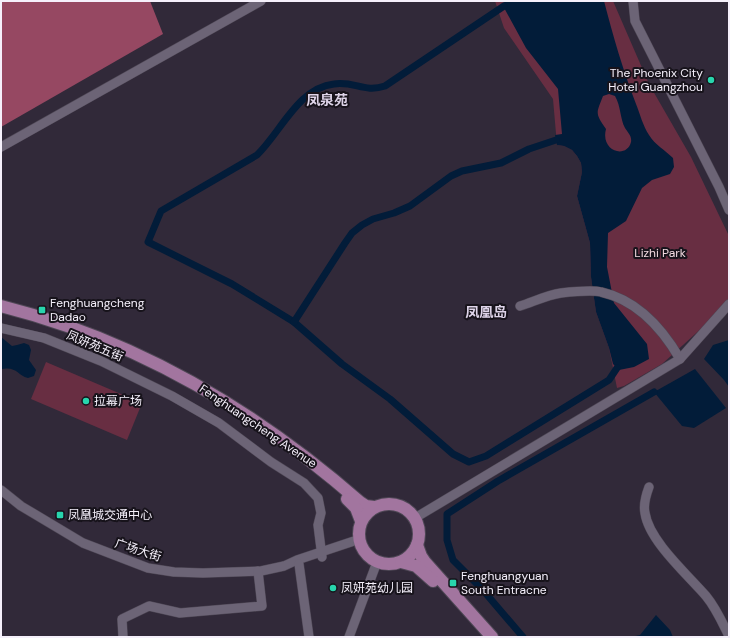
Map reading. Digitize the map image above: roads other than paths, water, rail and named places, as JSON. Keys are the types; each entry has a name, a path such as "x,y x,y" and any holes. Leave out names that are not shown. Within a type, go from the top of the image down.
{"main road":[{"name":"Fenghuangcheng Avenue","path":"1,306 87,332 145,358 197,384 261,425 302,455 360,502 366,506 374,507"},
{"name":"Fenghuangcheng Avenue","path":"1,314 37,323 89,340 135,360 197,392 252,427 312,471 356,508 362,521"},
{"path":"401,562 411,555 417,545 419,534 415,518 411,512 401,506 390,503 374,507 368,511 362,521 359,532 360,542 367,554 377,562 389,564 401,562 416,566 446,594 483,637"},
{"path":"417,545 425,562 492,637"}],"street":[{"path":"1,147 260,1"},
{"path":"633,1 635,21 719,187 729,210"},
{"path":"520,306 560,293 600,292 628,302 653,321 672,345 680,359"},
{"path":"415,518 680,359 729,304"},
{"name":"凤妍苑五街","path":"1,328 44,338 102,360 219,423 271,462 304,483 318,498 321,513 318,525 322,554"},
{"path":"649,486 644,504 645,513 652,533 707,598 718,613 729,636"},
{"name":"广场大街","path":"1,490 21,506 83,543 148,568 174,572 203,573 258,571 284,566 360,542"},
{"name":"广场大街","path":"284,566 291,567 322,554"},
{"path":"349,637 377,562"},
{"path":"299,564 309,637"},
{"path":"123,637 122,619 149,606 180,612 262,606 258,571"}],"water":[{"path":"506,1 604,1 631,91 645,128 654,142 673,158 674,167 670,174 652,180 642,188 626,221 608,233 607,267 614,303 647,344 649,359 634,367 619,370 613,364 596,312 591,277 590,243 577,196 582,172 581,163 572,150 564,146 557,145 555,135 562,134 558,89 526,48 502,4","holes":["609,94 615,96 623,124 631,140 629,147 620,151 610,148 605,137 606,129 598,116 598,110 603,96"]},
{"path":"1,337 12,346 24,343 29,345 31,350 29,360 36,370 34,376 28,378 14,370 6,368 1,369"},
{"path":"729,340 729,387 704,359 713,345"},
{"path":"695,369 726,408 694,428 682,426 654,392"},
{"path":"656,615 670,630 673,637 631,637 640,635"}],"waterway":[{"path":"504,6 385,86 378,88 365,88 348,84 334,84 321,87 310,94 291,112 266,146 257,155 161,211 148,242 232,284 294,322 342,364 390,399 453,454 469,462 486,456 609,380 617,368"},
{"path":"294,322 352,233 362,225 373,219 394,213 410,206 451,176 462,171 501,163 529,149 556,140"},
{"path":"523,637 482,589 453,560 447,540 447,514 498,481 654,392"}],"place":[{"name":"The Phoenix City Hotel Guangzhou","path":"711,80"},
{"name":"Fenghuangcheng Dadao","path":"42,310"},
{"name":"拉幕广场","path":"86,401"},
{"name":"凤凰城交通中心","path":"60,515"},
{"name":"Fenghuangyuan South Entracne","path":"453,583"},
{"name":"凤妍苑幼儿园","path":"333,588"}],"district":[{"name":"凤泉苑","path":"327,100"},
{"name":"凤凰岛","path":"486,312"}],"park label":[{"name":"Lizhi Park","path":"660,253"}]}
